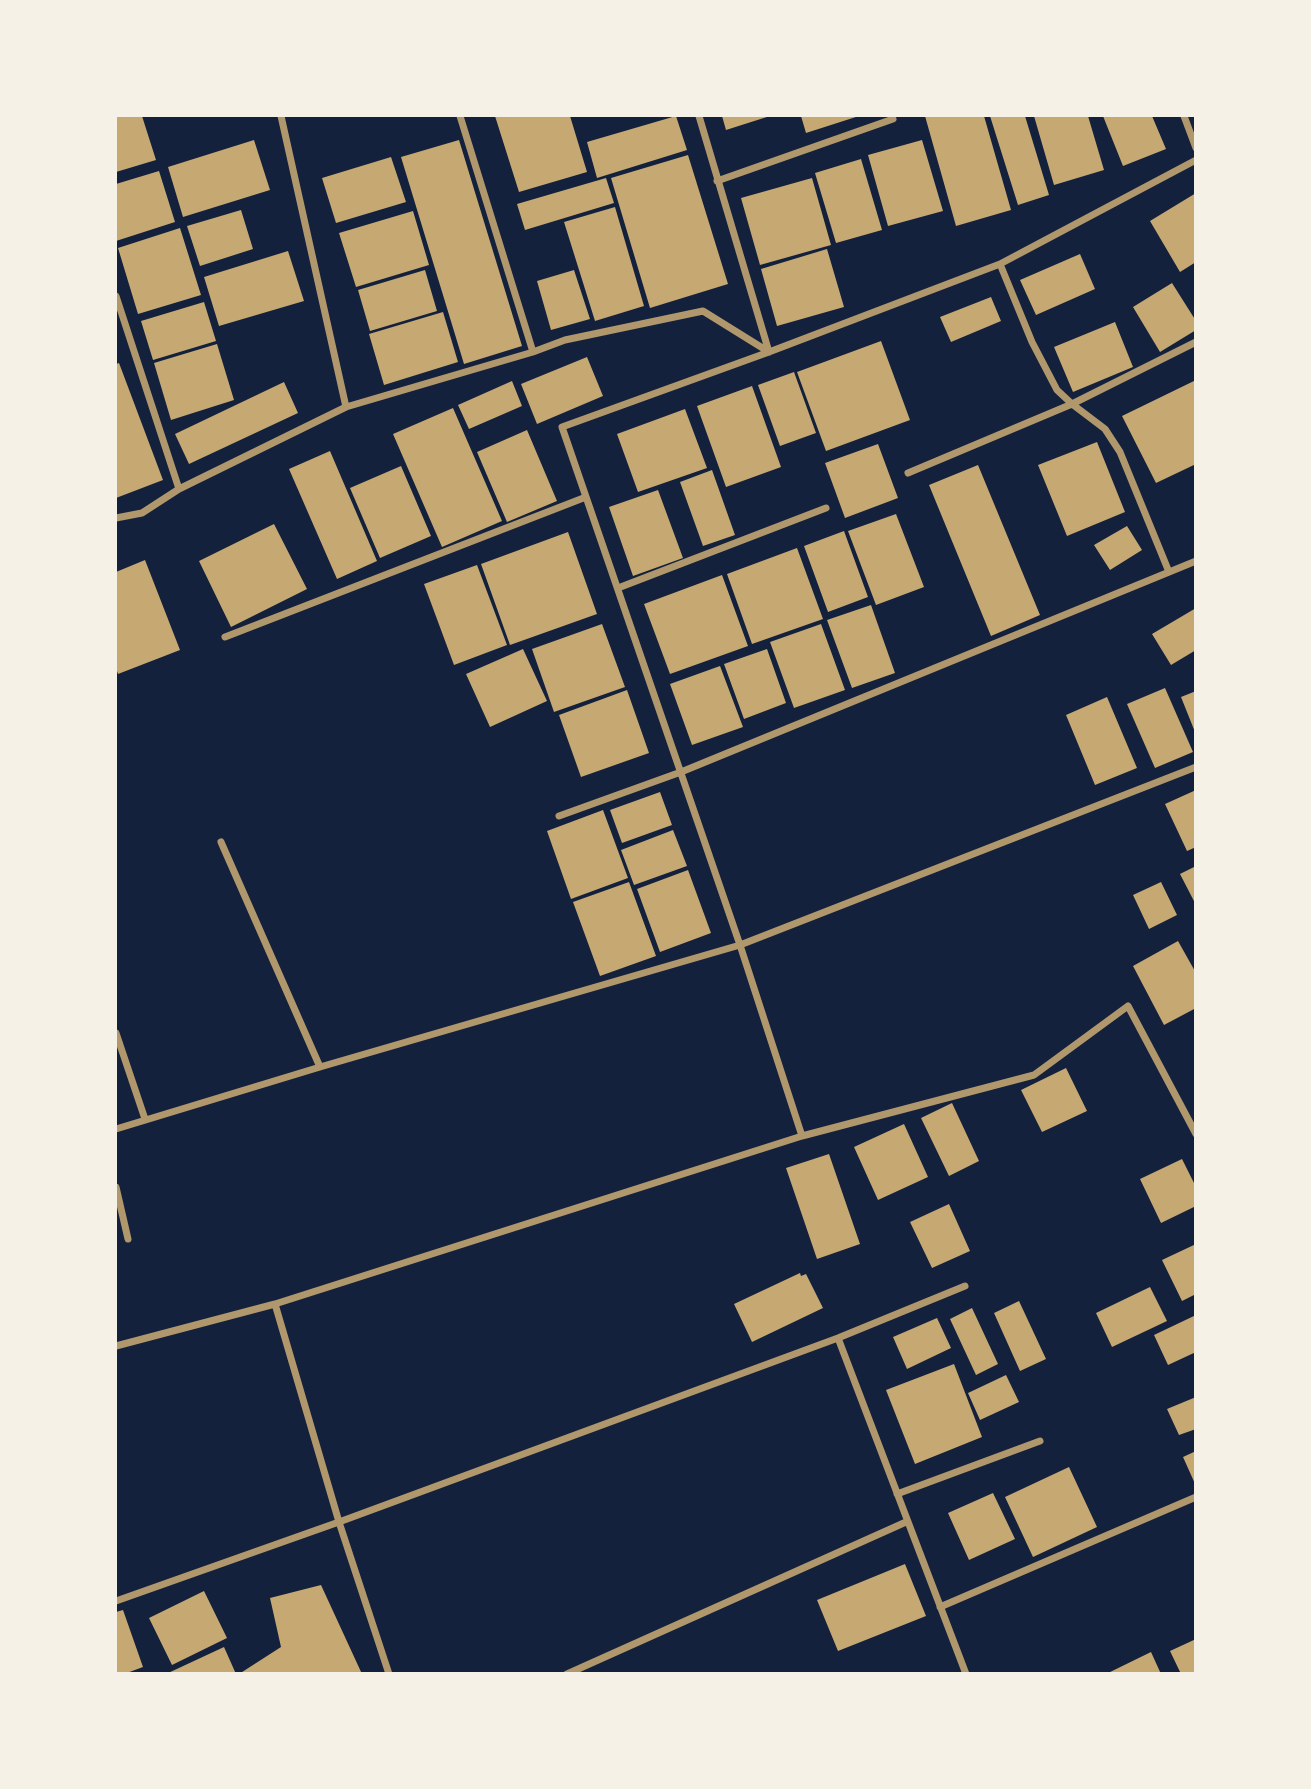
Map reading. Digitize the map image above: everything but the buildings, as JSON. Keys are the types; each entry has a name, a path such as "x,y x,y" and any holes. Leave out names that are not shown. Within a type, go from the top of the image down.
{"street":[{"path":"281,116 346,407"},
{"path":"460,116 533,352"},
{"path":"699,116 769,352"},
{"path":"1184,116 1195,148"},
{"path":"717,181 893,119"},
{"path":"802,1136 740,945 562,427 1000,264 1195,160"},
{"path":"1000,264 1032,342 1057,390 1105,429 1120,452 1169,572"},
{"path":"116,296 179,489"},
{"path":"116,518 142,513 179,489 346,407 533,352 565,340 703,312 769,352"},
{"path":"908,473 1072,404 1195,342"},
{"path":"225,637 586,497"},
{"path":"618,588 826,508"},
{"path":"559,816 681,772 1195,561"},
{"path":"116,1129 740,945 1195,767"},
{"path":"221,842 320,1067"},
{"path":"116,1346 275,1304 802,1136 1034,1075 1128,1006 1195,1134"},
{"path":"116,1033 145,1119"},
{"path":"116,1188 128,1239"},
{"path":"116,1601 340,1522 838,1338 965,1286"},
{"path":"275,1304 389,1674"},
{"path":"838,1338 966,1674"},
{"path":"897,1494 1040,1441"},
{"path":"940,1607 1195,1497"},
{"path":"567,1674 906,1522"}]}
